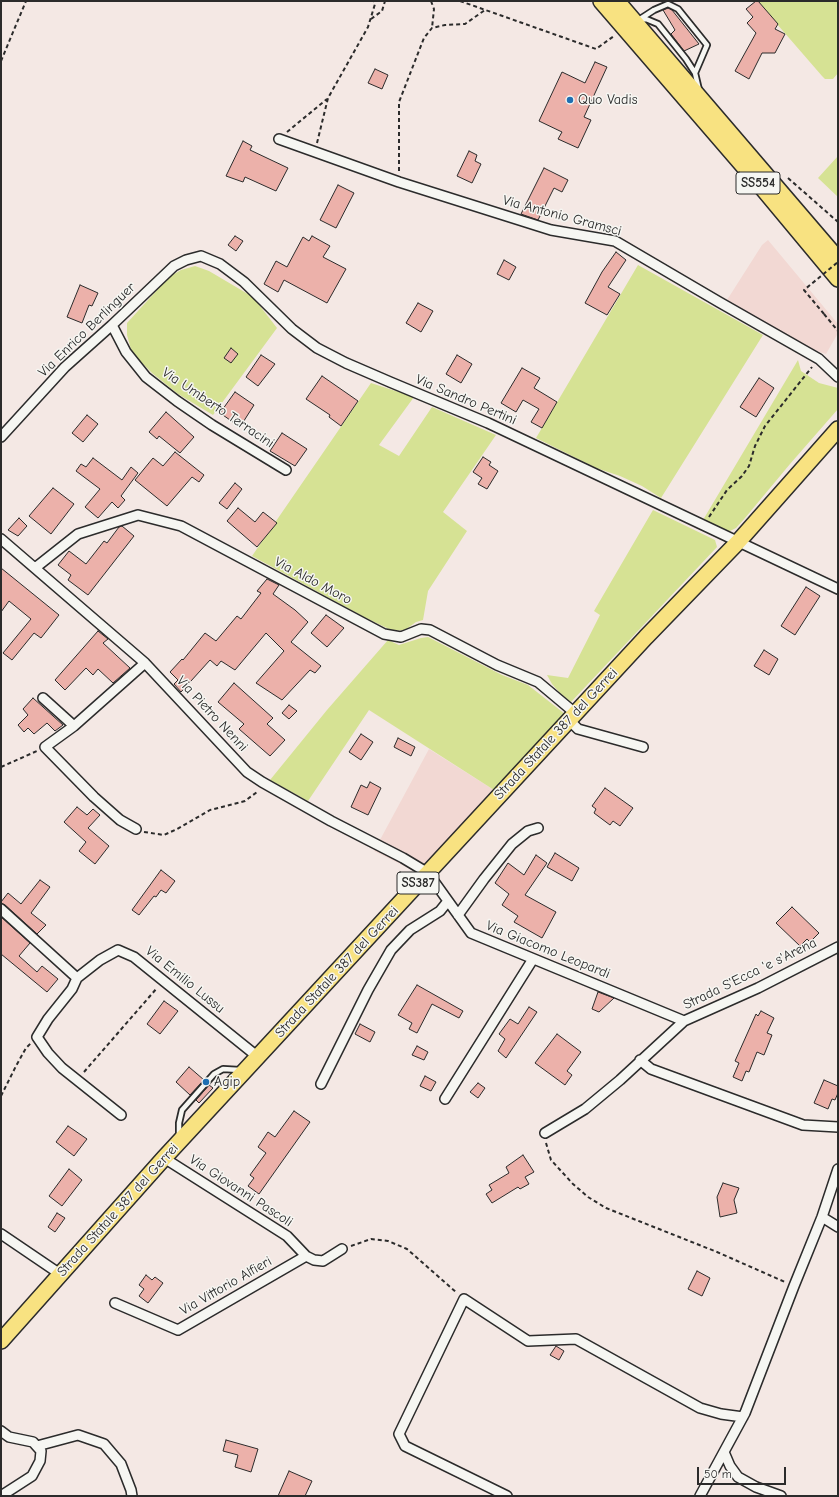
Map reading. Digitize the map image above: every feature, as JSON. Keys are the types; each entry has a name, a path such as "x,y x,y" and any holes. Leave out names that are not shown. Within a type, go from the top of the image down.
{"main road":[{"name":"SS554","path":"601,1 631,23 701,99 838,258"},
{"name":"SS554","path":"617,1 631,23 764,190 838,279"},
{"name":"Strada Statale 387 del Gerrei","path":"1,1341 164,1158 646,637 738,542 838,429"}],"street":[{"name":"Via Antonio Gramsci","path":"279,139 399,182 551,230 615,241 819,359 838,377"},
{"name":"Via Enrico Berlinguer","path":"1,437 65,368 174,266 186,260 201,256"},
{"name":"Via Sandro Pertini","path":"201,256 220,264 244,282 292,329 317,348 382,379 488,424 838,589"},
{"name":"Via Umberto Terracini","path":"112,325 126,352 146,377 212,425 286,470"},
{"name":"Via Aldo Moro","path":"35,568 78,534 138,515 181,526 384,634 401,637 421,629 430,630 497,665 538,682 572,717 578,729 643,747"},
{"name":"Via Pietro Nenni","path":"1,539 145,663 247,772 265,784 331,821 428,872"},
{"path":"136,830 120,820 94,797 46,747 74,726 145,663"},
{"path":"43,698 74,726"},
{"path":"458,915 512,844 528,831 538,828"},
{"name":"Via Giacomo Leopardi","path":"428,872 471,933 684,1021"},
{"path":"320,1084 368,990 391,950 410,930 440,911 448,901"},
{"path":"1,909 76,978 72,989 37,1037 48,1053 62,1068 121,1115"},
{"name":"Strada S'Ecca 'e s'Arena","path":"545,1133 585,1109 620,1080 684,1021 758,988 838,947"},
{"name":"Via Emilio Lussu","path":"76,978 100,960 118,950 134,957 258,1057"},
{"path":"445,1099 533,959"},
{"path":"640,1060 651,1069 803,1124 838,1127"},
{"name":"Via Giovanni Pascoli","path":"164,1158 287,1236 306,1256"},
{"path":"700,1496 743,1417 822,1217 838,1169"},
{"path":"822,1217 838,1227"},
{"path":"1,1234 60,1274"},
{"path":"306,1256 314,1260 323,1261 342,1249"},
{"name":"Via Vittorio Alfieri","path":"115,1303 178,1330 306,1256"},
{"path":"507,1496 406,1446 399,1434 464,1299 528,1341 576,1339 700,1408 721,1414 743,1417"},
{"path":"1,1431 9,1437 33,1442 41,1451 40,1461 32,1476 1,1496"},
{"path":"37,1446 78,1435 104,1444 121,1464 132,1496"},
{"path":"724,1452 730,1466 738,1477 756,1487 781,1496"}],"lane":[{"path":"631,23 668,4 678,9 707,45 695,73"},
{"path":"631,23 646,19 658,24 686,59 695,73 701,99"},
{"path":"179,1142 179,1122 182,1110 214,1074 223,1069 246,1070"}],"path":[{"path":"1,61 26,1"},
{"path":"316,152 328,98 368,28 375,4 374,1"},
{"path":"370,20 382,11 385,1"},
{"path":"399,182 399,102 424,38 432,28 434,9 431,1"},
{"path":"460,1 596,49 631,23"},
{"path":"432,28 445,25 465,24 485,10"},
{"path":"279,139 328,98"},
{"path":"788,178 838,222"},
{"path":"838,262 804,290 838,331"},
{"path":"704,526 714,508 727,490 742,476 749,466 755,446 765,426 819,359"},
{"path":"1,767 46,747"},
{"path":"136,830 164,834 177,830 210,810 245,800 265,784"},
{"path":"78,1082 87,1067 164,981"},
{"path":"1,1096 26,1048 37,1037"},
{"path":"545,1133 551,1160 588,1198 606,1208 717,1252 794,1286"},
{"path":"342,1249 371,1239 388,1241 407,1250 464,1299"}],"shaded area":[{"path":"768,240 838,324 838,333 826,354 805,347 727,300 762,245"},
{"path":"429,749 494,790 418,873 374,851"}],"green space":[{"path":"757,1 838,1 838,73 833,79 825,79 822,76"},
{"path":"838,156 838,197 818,178"},
{"path":"638,265 763,335 661,498 642,486 620,476 596,468 536,438"},
{"path":"195,266 209,271 253,297 277,328 213,415 178,394 152,373 132,353 127,335 127,323 169,277 181,270"},
{"path":"798,360 801,371 819,383 838,388 838,409 736,528 728,532 724,531 703,520"},
{"path":"371,383 414,397 379,445 399,456 432,407 496,435 443,512 467,531 428,591 423,620 416,622 405,630 393,631 364,617 252,556"},
{"path":"653,510 715,540 717,547 571,702 552,684 547,675 568,678 600,615 594,611"},
{"path":"428,637 502,675 528,685 565,714 494,790 369,710 308,801 270,780 327,710 388,640 399,645"}],"building":[{"path":"758,1 778,24 775,29 785,34 775,53 762,53 749,79 735,71 756,33 747,23 753,17 746,9"},
{"path":"668,8 672,10 699,44 684,51 671,34 675,30 663,10"},
{"name":"Quo Vadis","path":"595,62 607,67 584,117 591,120 578,148 558,139 562,132 539,121 562,72 585,83"},
{"path":"375,69 388,75 382,89 368,83"},
{"path":"243,141 252,146 250,150 288,168 276,191 245,177 243,182 226,176"},
{"path":"469,151 477,155 475,161 481,164 472,183 457,176"},
{"path":"544,168 568,180 562,192 554,188 538,220 521,214"},
{"path":"338,185 354,193 336,228 320,220"},
{"path":"235,236 243,241 236,251 228,245"},
{"path":"312,236 330,246 323,257 346,269 327,303 284,280 278,292 264,284 276,261 287,267 303,237 309,241"},
{"path":"616,252 626,260 608,287 620,294 607,315 585,303 602,272"},
{"path":"504,260 516,267 509,280 497,274"},
{"path":"80,285 98,293 92,306 89,305 82,323 67,317"},
{"path":"418,303 433,311 421,332 406,323"},
{"path":"231,348 238,354 231,363 224,358"},
{"path":"261,355 275,364 258,386 246,377"},
{"path":"457,355 472,364 461,383 446,374"},
{"path":"522,368 540,378 534,388 557,402 542,428 531,422 539,409 523,400 516,412 501,403"},
{"path":"322,376 358,401 341,426 329,417 330,415 306,399"},
{"path":"759,378 774,388 756,417 740,407"},
{"path":"235,392 254,405 240,427 220,413"},
{"path":"166,412 194,437 180,453 159,436 157,439 149,432"},
{"path":"87,415 98,424 83,442 72,433"},
{"path":"282,433 307,449 295,466 270,451"},
{"path":"175,452 204,475 199,482 192,477 167,506 135,480 153,458 163,466"},
{"path":"483,457 491,462 489,465 498,471 487,489 478,484 482,478 473,472"},
{"path":"93,458 122,480 131,467 138,473 121,496 125,500 118,508 112,502 98,518 85,507 100,489 76,471 81,464 86,467"},
{"path":"235,483 242,489 227,509 219,503"},
{"path":"53,488 74,504 51,534 29,516"},
{"path":"238,508 255,522 263,512 277,523 257,547 227,521"},
{"path":"19,518 27,526 18,536 8,530"},
{"path":"122,526 134,536 88,595 68,580 71,575 58,565 69,551 86,564 104,541 107,543 119,527"},
{"path":"1,568 59,615 41,638 34,633 12,660 3,653 31,619 9,601 1,612"},
{"path":"267,579 279,585 273,594 295,610 308,622 291,642 321,666 315,673 310,670 282,700 256,683 284,651 266,633 235,670 221,661 217,666 210,660 181,692 174,684 178,680 170,672 182,659 183,660 205,633 216,641 237,616 241,619 261,593 257,591"},
{"path":"806,587 820,596 795,635 781,626"},
{"path":"326,615 344,628 327,647 311,633"},
{"path":"98,631 108,639 103,643 130,668 113,683 98,669 93,675 86,668 65,690 55,680"},
{"path":"764,650 778,659 769,675 754,666"},
{"path":"234,683 273,718 267,724 285,740 270,756 239,729 244,724 218,702"},
{"path":"33,698 63,725 55,731 47,723 34,734 28,728 24,732 18,725 28,715 23,709"},
{"path":"289,705 297,711 289,719 282,713"},
{"path":"361,734 373,742 361,760 349,752"},
{"path":"398,738 415,747 411,756 394,747"},
{"path":"370,782 381,788 368,815 351,807 361,785 367,788"},
{"path":"605,788 633,808 620,826 613,821 610,825 594,813 596,809 592,806"},
{"path":"77,807 87,815 93,809 100,815 88,828 109,846 95,864 79,851 86,842 64,822"},
{"path":"555,853 579,868 572,881 547,867"},
{"path":"536,855 547,863 525,895 556,912 542,938 514,922 518,916 502,905 509,894 495,883 508,863 524,875"},
{"path":"161,870 175,881 166,893 161,890 156,897 154,896 139,915 132,910"},
{"path":"40,880 50,887 31,913 46,925 37,934 1,902 8,893 21,904"},
{"path":"792,907 819,933 810,942 807,939 800,946 776,923"},
{"path":"1,917 30,943 19,956 37,972 42,966 58,979 47,992 1,954"},
{"path":"417,985 463,1011 459,1018 432,1004 417,1033 409,1029 412,1023 398,1015"},
{"path":"598,992 614,998 599,1012 592,1009"},
{"path":"164,1001 178,1011 160,1034 147,1024"},
{"path":"529,1007 537,1012 506,1058 498,1051 505,1039 499,1034 510,1019 518,1024"},
{"path":"761,1011 774,1018 767,1033 772,1035 764,1055 757,1052 749,1072 746,1071 742,1081 733,1077 739,1063 735,1061 756,1014 758,1016"},
{"path":"360,1024 375,1032 370,1042 355,1034"},
{"path":"557,1034 581,1052 567,1071 572,1075 565,1085 535,1063"},
{"path":"417,1046 428,1052 424,1060 412,1055"},
{"path":"189,1067 204,1080 190,1095 176,1082"},
{"path":"425,1076 436,1082 431,1091 420,1086"},
{"path":"824,1080 838,1086 838,1093 835,1100 832,1099 828,1109 814,1103"},
{"path":"478,1083 485,1088 478,1098 470,1092"},
{"path":"209,1085 213,1088 199,1103 196,1100"},
{"path":"294,1111 310,1122 259,1194 248,1186 254,1178 250,1175 266,1153 258,1147 268,1132 275,1137"},
{"path":"68,1126 87,1139 74,1156 56,1142"},
{"path":"523,1155 534,1172 525,1177 529,1184 520,1189 518,1187 492,1203 486,1194 492,1190 489,1185 509,1173 506,1167"},
{"path":"69,1169 82,1180 62,1206 49,1196"},
{"path":"723,1183 739,1188 734,1200 737,1213 720,1217 717,1197"},
{"path":"57,1213 65,1218 55,1232 48,1227"},
{"path":"697,1271 710,1278 702,1296 688,1289"},
{"path":"146,1275 152,1280 155,1277 163,1283 148,1303 139,1296 144,1289 139,1285"},
{"path":"556,1346 564,1351 559,1360 550,1355"},
{"path":"226,1440 258,1449 251,1472 235,1467 238,1455 223,1451"},
{"path":"289,1471 312,1481 305,1496 278,1496"}],"place":[{"name":"Quo Vadis","path":"570,100"},
{"name":"Agip","path":"206,1082"}]}
